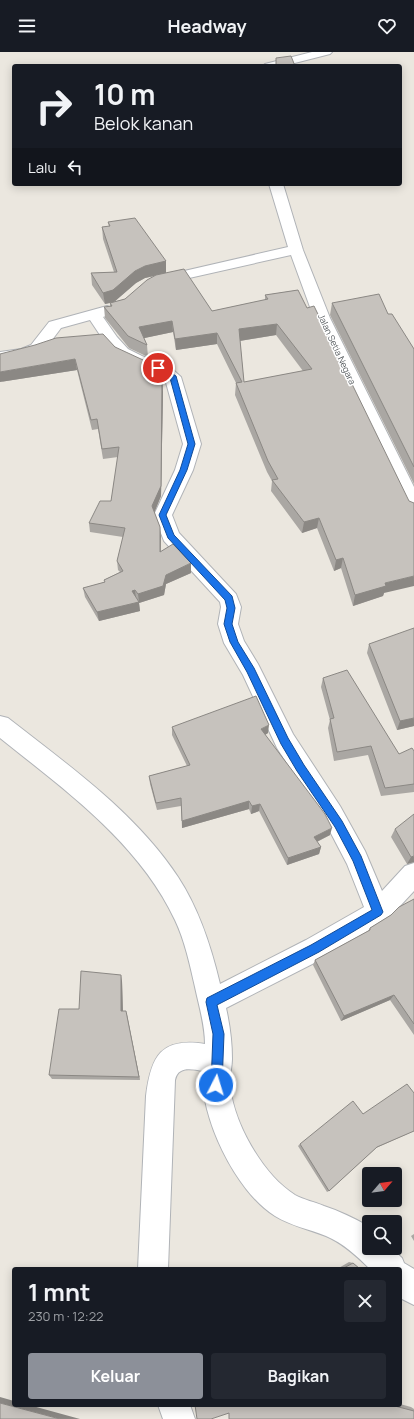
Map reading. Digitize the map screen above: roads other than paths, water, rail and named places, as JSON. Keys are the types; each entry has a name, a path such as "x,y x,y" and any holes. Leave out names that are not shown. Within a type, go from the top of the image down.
{"street":[{"path":"269,62 326,52"},
{"name":"Jalan Setia Negara","path":"277,186 296,250 322,318 414,506"},
{"path":"142,287 161,280 296,250"},
{"path":"0,357 24,352 40,346 49,329 54,325 94,315 120,306"},
{"path":"94,315 110,340 121,351 134,360 158,368 173,376 192,444 184,470 163,515 170,536 229,599 231,608 228,624 234,642 300,768 332,813 354,853 378,912"},
{"path":"0,725 105,813 145,853 163,876 184,911 202,962 219,1034 219,1060 216,1085 225,1121 241,1155 262,1185 290,1208 330,1222 358,1238 389,1267"},
{"path":"211,1002 315,949 378,912 414,874"},
{"path":"153,1267 160,1096 164,1071 173,1059 179,1056 219,1060"},
{"path":"402,1279 414,1290"},
{"path":"175,1407 179,1419"}]}
